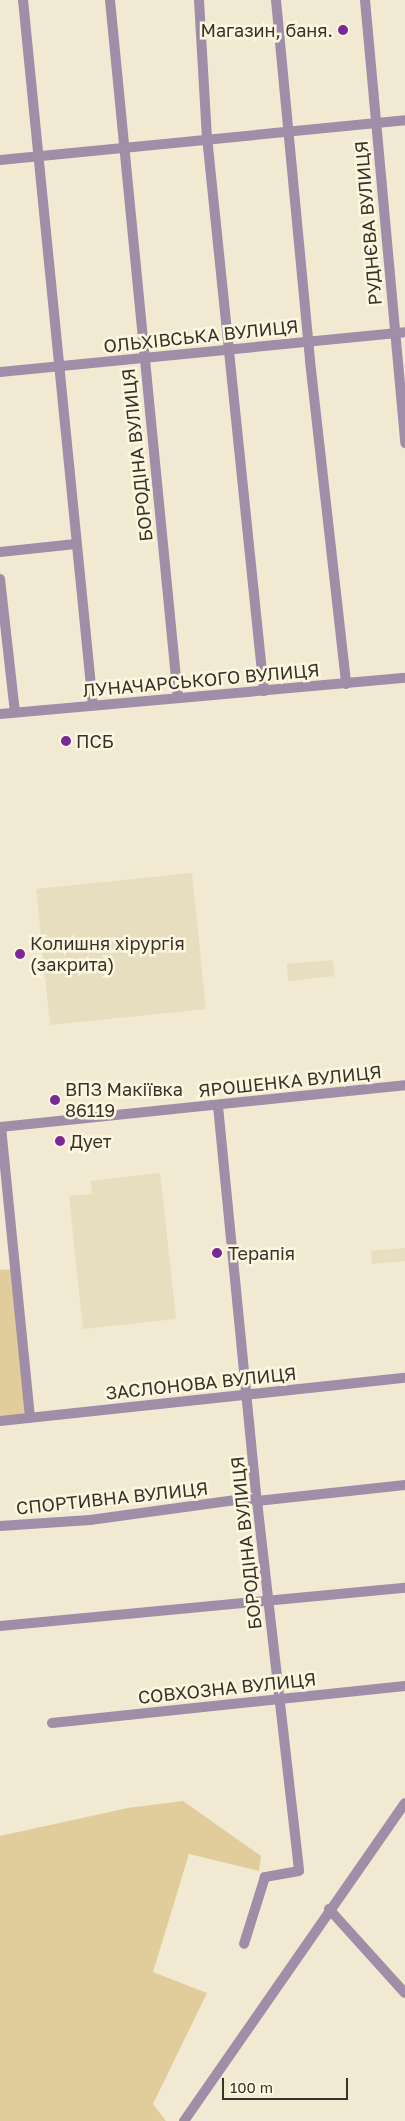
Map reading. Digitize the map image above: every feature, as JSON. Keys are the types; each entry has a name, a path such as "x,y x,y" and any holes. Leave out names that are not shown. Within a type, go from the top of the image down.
{"street":[{"path":"23,0 93,706"},
{"name":"БОРОДІНА ВУЛИЦЯ","path":"110,0 122,146 178,698"},
{"path":"199,0 207,137 264,691"},
{"path":"276,0 287,130 346,684"},
{"name":"РУДНЄВА ВУЛИЦЯ","path":"365,0 405,443"},
{"path":"0,160 207,137 405,120"},
{"name":"ОЛЬХІВСЬКА ВУЛИЦЯ","path":"0,372 405,332"},
{"path":"0,552 76,544"},
{"path":"0,579 15,712"},
{"name":"ЛУНАЧАРСЬКОГО ВУЛИЦЯ","path":"0,714 405,678"},
{"name":"ЯРОШЕНКА ВУЛИЦЯ","path":"0,1127 218,1106 405,1085"},
{"name":"БОРОДІНА ВУЛИЦЯ","path":"218,1106 248,1394 257,1501 299,1871 265,1877 244,1944"},
{"path":"0,1127 30,1418"},
{"name":"ЗАСЛОНОВА ВУЛИЦЯ","path":"0,1421 405,1378"},
{"name":"СПОРТИВНА ВУЛИЦЯ","path":"0,1526 90,1520 251,1498 257,1501 405,1485"},
{"path":"0,1626 405,1588"},
{"name":"СОВХОЗНА ВУЛИЦЯ","path":"52,1723 405,1686"},
{"path":"184,2121 329,1909 405,1803"},
{"path":"329,1909 405,1992"}],"shaded area":[{"path":"192,873 206,1009 50,1025 36,889"},
{"path":"333,960 335,976 288,981 287,964"},
{"path":"160,1173 176,1319 83,1329 69,1196 92,1194 91,1181"},
{"path":"405,1248 405,1261 372,1264 371,1251"},
{"path":"15,1269 30,1418 0,1421 0,1270"},
{"path":"183,1801 261,1856 259,1871 189,1854 153,1972 207,1993 153,2104 166,2121 0,2121 0,1836 128,1808"}],"place":[{"name":"Магазин, баня.","path":"343,30"},
{"name":"ПСБ","path":"66,741"},
{"name":"Колишня хірургія (закрита)","path":"20,954"},
{"name":"ВПЗ Макіївка 86119","path":"55,1100"},
{"name":"Дует","path":"60,1141"},
{"name":"Терапія","path":"217,1253"}]}
